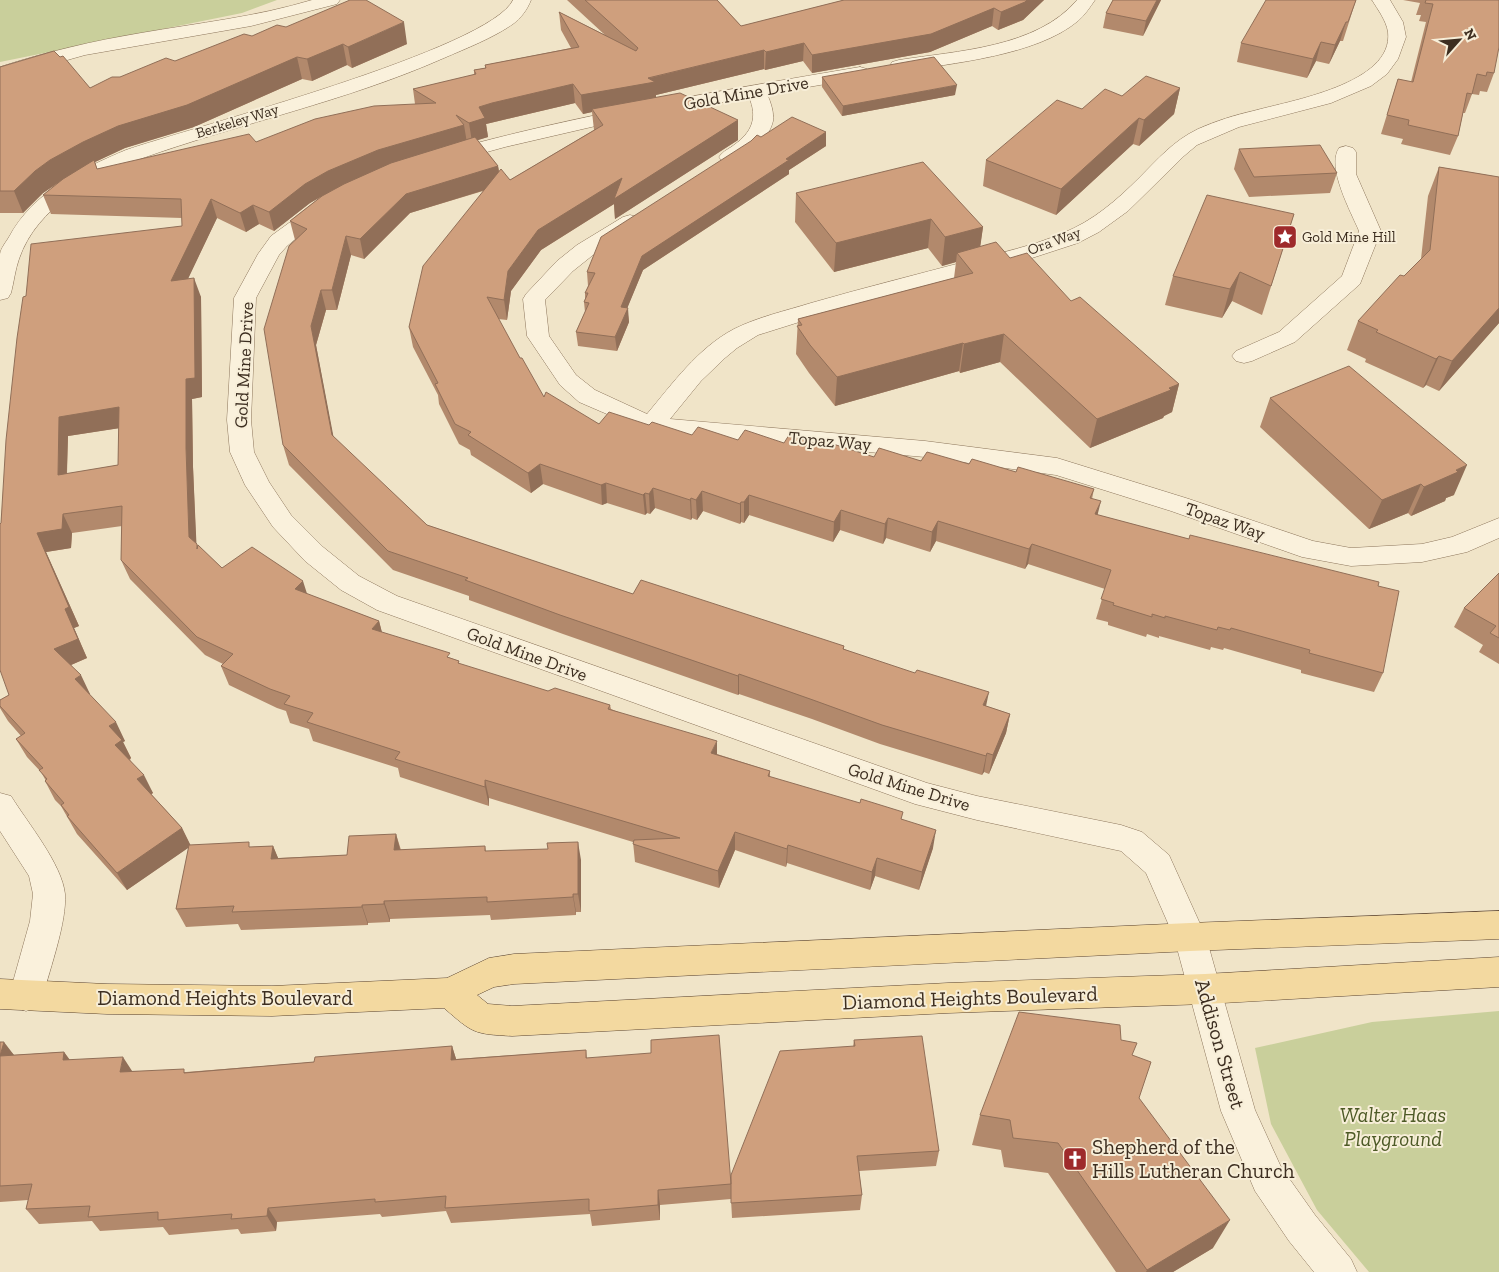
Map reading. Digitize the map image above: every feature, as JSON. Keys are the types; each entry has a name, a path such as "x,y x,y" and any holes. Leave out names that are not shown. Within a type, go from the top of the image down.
{"main road":[{"name":"Diamond Heights Boulevard","path":"13,995 125,1000 272,1001 450,993 489,973 514,969 1190,937 1499,925"},
{"name":"Diamond Heights Boulevard","path":"450,993 482,1019 512,1021 948,998 1205,989 1499,972"}],"street":[{"path":"0,73 114,43 266,19 331,0"},
{"name":"Berkeley Way","path":"0,293 8,258 20,234 37,213 60,193 86,176 120,158 330,93 419,62 495,26 511,15 522,0"},
{"name":"Gold Mine Drive","path":"429,163 502,140 580,122 1014,45 1037,38 1056,28 1071,18 1086,0"},
{"name":"Ora Way","path":"651,425 710,359 739,336 765,324 839,302 1038,249 1072,237 1105,220 1149,181 1170,156 1195,138 1225,125 1346,92 1382,68 1392,53 1397,36 1390,15 1381,0"},
{"path":"710,170 743,148 756,136 762,124 764,112 756,91"},
{"path":"1244,356 1287,338 1352,279 1370,231 1346,174 1346,152"},
{"name":"Gold Mine Drive","path":"342,195 279,241 269,254 245,298 238,420 242,452 258,486 282,521 314,554 350,583 387,603 926,795 1131,841 1158,864 1190,937"},
{"name":"Topaz Way","path":"652,208 585,250 565,266 534,300 538,336 568,380 586,396 651,425 925,449 1057,467 1180,505 1311,550 1351,557 1422,553 1458,545 1499,527"},
{"path":"0,805 44,873 49,894 46,921 13,995"},
{"name":"Addison Street","path":"1190,937 1238,1111 1268,1179 1302,1228 1338,1272"}],"green space":[{"path":"0,0 277,0 242,13 0,62"},
{"name":"Walter Haas Playground","path":"1499,1011 1499,1272 1369,1272 1317,1210 1271,1124 1255,1048 1372,1022"}],"building":[{"path":"350,0 366,0 404,22 348,47 343,44 307,59 297,57 187,105 118,126 50,160 14,191 0,191 0,67 54,51 60,57 63,56 90,88 112,77 120,77 166,58 175,61 244,34 252,36 277,25 286,27"},
{"path":"585,0 717,0 741,26 844,0 1027,0 1001,12 994,8 931,34 812,55 804,43 766,52 764,50 648,78 655,82 581,95 573,84 492,103 479,107 485,118 469,123 456,115 464,125 378,150 328,171 305,184 269,212 253,205 240,213 211,199 171,281 194,278 195,378 186,379 189,537 197,544 197,549 198,545 222,568 252,547 303,581 295,589 379,621 372,629 450,653 447,657 459,661 458,663 548,691 555,688 610,705 608,709 717,741 711,753 770,771 768,776 860,803 861,799 903,812 901,819 936,830 922,872 877,858 872,872 788,845 787,849 735,832 718,871 633,844 634,840 680,838 485,780 485,787 395,759 400,752 307,722 313,713 284,704 290,696 270,689 221,666 233,654 197,637 121,560 122,506 63,514 62,529 37,533 69,607 65,609 78,639 54,649 81,675 75,679 116,722 109,726 122,740 115,745 144,775 137,779 182,828 117,873 67,816 69,815 61,805 64,803 45,781 47,779 39,770 43,768 16,739 25,733 0,706 0,700 9,695 0,670 0,524 6,440 17,338 23,297 26,296 31,244 182,226 181,199 43,195 63,179 94,160 97,169 249,134 256,142 315,119 374,106 436,103 413,89 476,74 474,70 486,68 485,65 579,47 559,12 636,51 638,48","holes":["119,407 118,465 58,475 59,417"]},
{"path":"1113,0 1157,0 1146,21 1106,13"},
{"path":"1266,0 1356,0 1348,22 1346,22 1335,45 1321,42 1313,59 1241,43"},
{"path":"1426,0 1499,0 1499,47 1494,73 1487,72 1486,76 1477,74 1472,94 1467,93 1458,136 1408,125 1409,120 1387,115 1398,79 1413,82 1433,4 1425,3"},
{"path":"934,57 957,85 843,106 822,77"},
{"path":"1146,76 1180,88 1144,120 1139,118 1061,189 986,160 1057,100 1082,109 1105,89 1122,96"},
{"path":"680,93 738,120 614,199 622,178 538,230 508,271 504,300 487,297 520,358 522,358 544,397 546,392 599,424 609,412 649,425 652,422 692,435 698,427 738,440 745,430 784,443 789,435 830,448 833,444 874,457 879,448 921,461 927,452 969,464 972,459 1016,472 1018,467 1094,489 1090,498 1101,501 1095,514 1189,539 1190,535 1379,582 1378,586 1399,591 1383,673 1309,653 1310,650 1231,628 1230,630 1218,627 1217,630 1165,616 1165,618 1152,614 1152,617 1113,605 1114,603 1101,599 1111,570 1032,544 1029,549 938,521 932,532 888,518 885,524 841,510 834,522 749,495 740,504 702,491 696,500 691,498 690,500 653,488 649,494 645,493 643,495 606,483 601,485 540,464 528,473 468,435 471,432 455,424 435,384 438,383 409,327 423,266 501,169 510,180 603,125 592,109"},
{"path":"792,117 826,132 786,159 789,160 642,256 621,307 628,308 615,337 576,332 589,303 584,302 588,293 585,293 595,273 587,272 601,237 751,141 757,135 761,137"},
{"path":"475,137 498,166 406,194 360,239 346,236 332,290 321,290 311,326 332,435 427,525 633,594 641,580 844,646 843,649 915,673 917,670 989,692 983,705 1010,714 993,755 987,753 986,756 882,725 739,674 738,676 560,615 465,580 468,578 388,551 283,445 264,329 289,246 307,229 290,221 322,196 344,184 391,163"},
{"path":"1320,145 1337,173 1254,177 1239,149"},
{"path":"923,162 983,227 945,237 931,219 836,243 796,193"},
{"path":"1439,167 1499,177 1499,308 1452,361 1439,356 1436,359 1376,332 1378,330 1358,321 1400,275 1404,276 1430,250"},
{"path":"1207,195 1294,214 1271,286 1240,272 1230,289 1173,276"},
{"path":"996,242 1010,258 1027,253 1071,301 1080,297 1179,384 1169,388 1171,390 1097,419 1004,334 963,343 837,377 797,326 802,325 798,319 973,273 957,253"},
{"path":"1349,366 1467,465 1456,470 1458,472 1424,487 1421,484 1382,500 1270,398"},
{"path":"1499,573 1499,638 1490,633 1496,626 1464,608"},
{"path":"396,834 394,850 485,846 485,851 548,849 547,843 578,842 578,894 573,894 573,897 487,902 487,897 384,901 384,904 362,905 362,907 232,912 234,906 176,909 189,845 249,842 249,847 273,846 271,859 347,855 349,836"},
{"name":"Shepherd of the Hills Lutheran Church","path":"1019,1012 1120,1025 1121,1040 1137,1043 1132,1055 1151,1062 1139,1098 1230,1220 1147,1270 1058,1143 1013,1138 1010,1120 980,1115"},
{"path":"719,1035 731,1184 658,1190 658,1205 589,1211 589,1199 445,1208 446,1196 375,1202 375,1199 268,1208 267,1216 231,1219 232,1214 158,1220 158,1212 88,1217 90,1206 26,1209 32,1184 0,1186 0,1056 64,1052 63,1060 123,1057 120,1072 184,1069 184,1073 314,1062 315,1057 452,1046 451,1060 586,1050 586,1058 651,1053 651,1040"},
{"path":"922,1036 939,1151 857,1156 862,1195 731,1203 731,1175 780,1051 855,1046 854,1040"},
{"path":"0,1042 4,1042 0,1056"}],"place":[{"name":"Gold Mine Hill","path":"1285,237"},
{"name":"Shepherd of the Hills Lutheran Church","path":"1075,1159"}]}
